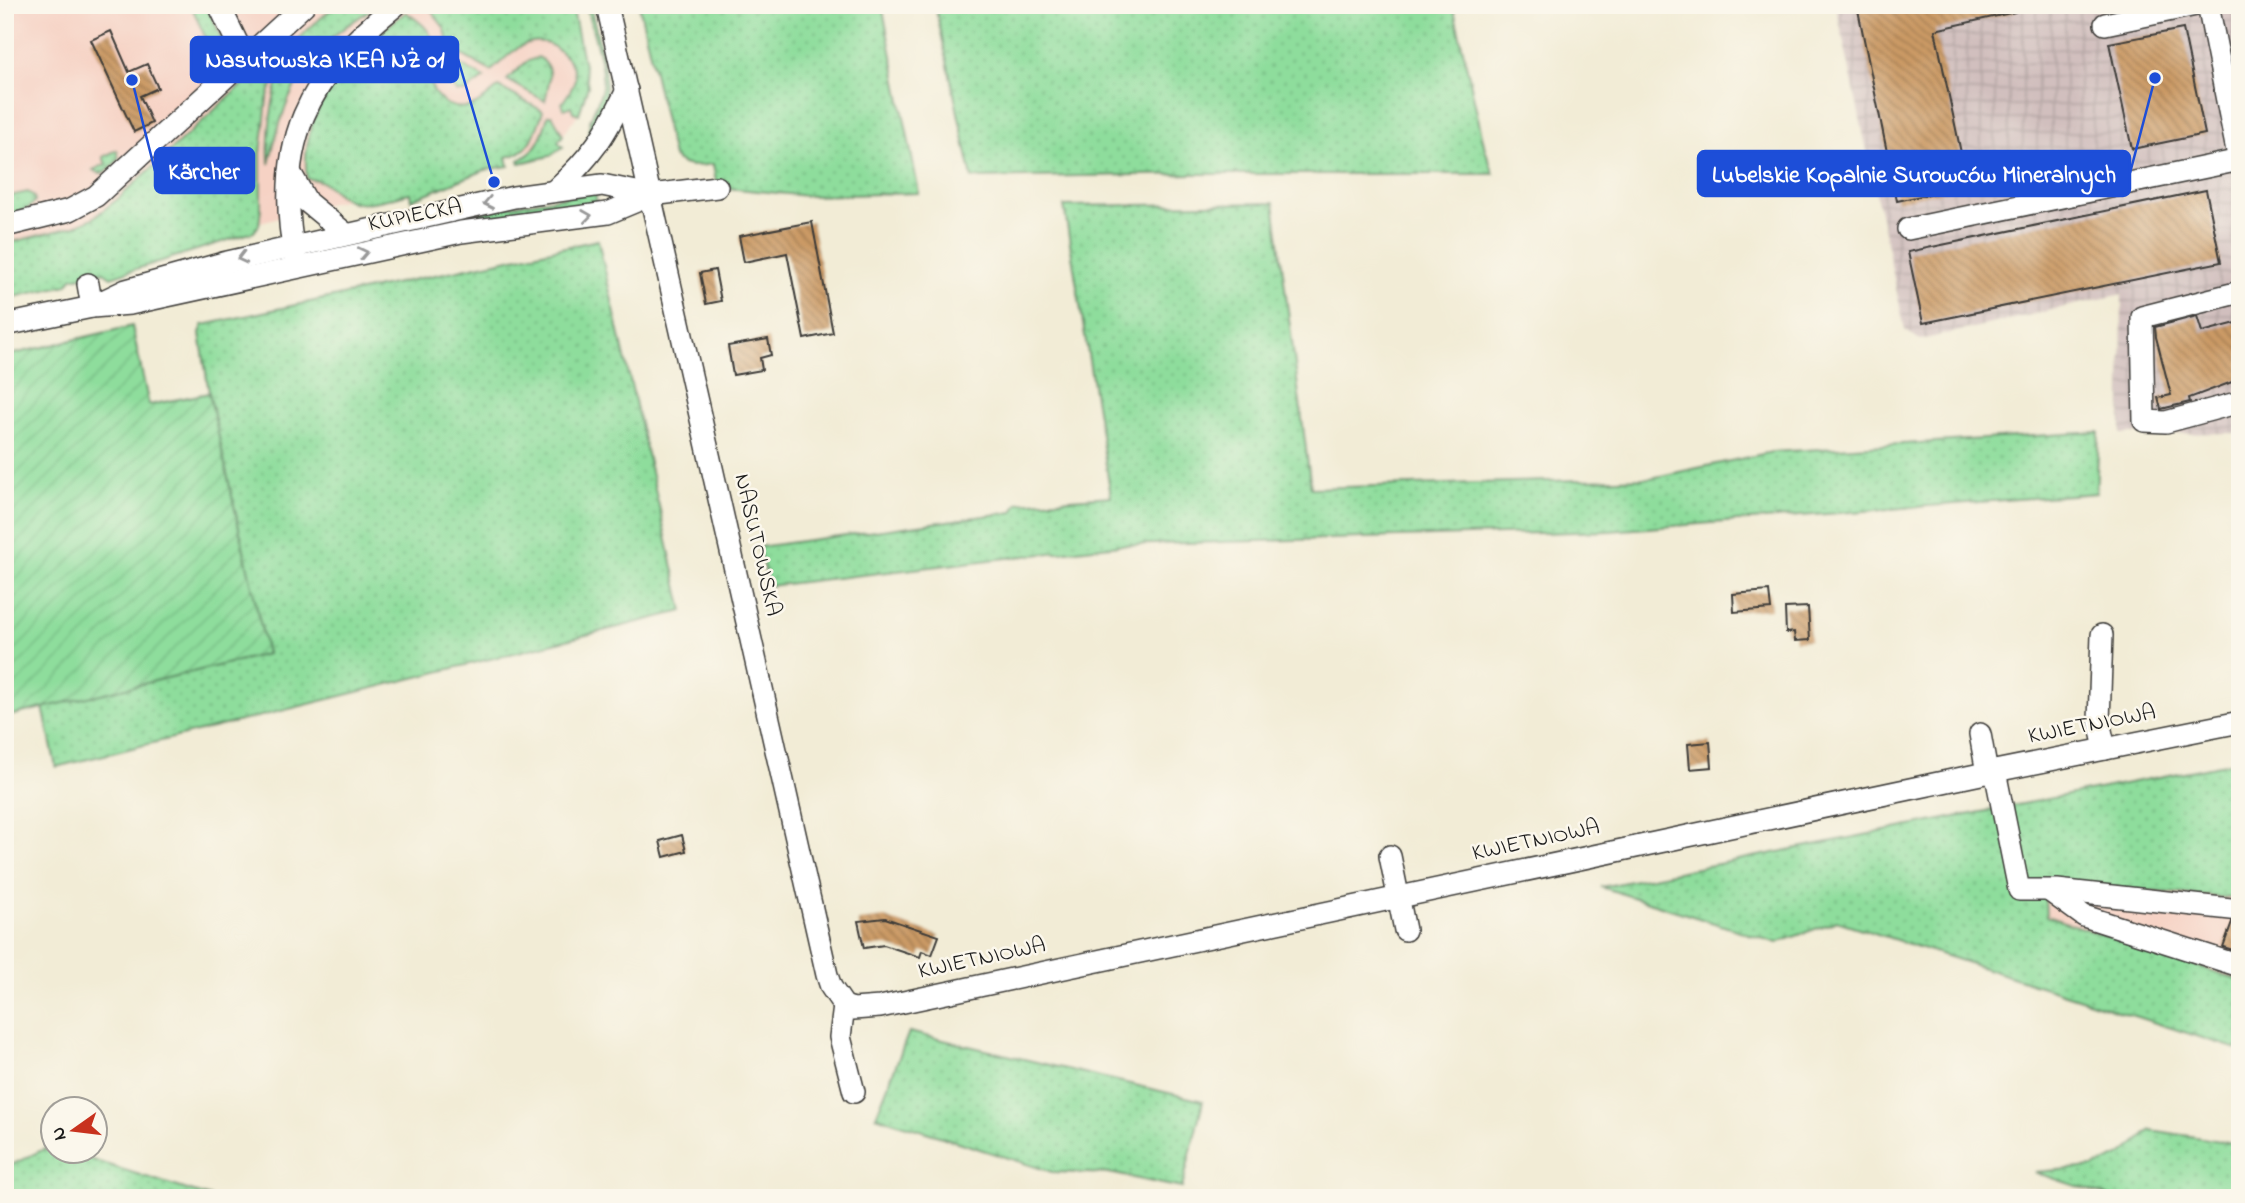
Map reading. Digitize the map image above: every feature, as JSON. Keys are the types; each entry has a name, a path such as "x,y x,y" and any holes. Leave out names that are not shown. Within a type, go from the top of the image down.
{"street":[{"path":"219,5 245,59"},
{"path":"5,226 70,210 96,196 304,5"},
{"path":"297,268 287,200 289,173 300,128 319,86 337,60 358,37 396,5"},
{"name":"NASUTOWSKA","path":"607,5 827,975 831,987 844,1006"},
{"path":"2105,24 2196,5"},
{"path":"1909,229 2239,162 2208,5"},
{"path":"555,190 592,154 626,90"},
{"path":"289,173 307,202 346,234"},
{"name":"KUPIECKA","path":"92,307 126,290 292,246 474,205 555,190 610,185 651,195"},
{"path":"651,195 717,187"},
{"name":"KUPIECKA","path":"5,326 92,307 130,304 461,232 608,213 651,195"},
{"path":"88,284 92,307"},
{"path":"2240,292 2142,317 2144,421 2166,422 2240,402"},
{"path":"2102,635 2099,721 2105,749"},
{"name":"KWIETNIOWA","path":"844,1006 853,1009 880,1007 1991,772 2240,722"},
{"path":"1980,734 2019,890 2240,910"},
{"path":"1390,856 1405,930"},
{"path":"2050,891 2084,916 2240,966"},
{"path":"844,1006 840,1037 853,1092"}],"shaded area":[{"path":"5,5 572,5 588,86 581,110 558,142 242,227 5,286"},
{"path":"1836,5 2240,5 2240,433 2121,434 2122,294 1920,340 1905,330"},
{"path":"2044,882 2240,899 2240,980 2046,916"}],"green space":[{"path":"191,5 206,5 221,38 223,54 215,70 207,70 201,63 214,57"},
{"path":"336,5 378,5 332,38 305,69 289,99 269,164 273,101 282,70 300,38"},
{"path":"427,5 572,5 588,86 579,114 573,112 571,106 564,109 562,103 575,78 571,64 560,51 546,43 532,42 515,50 491,71 449,48 445,29"},
{"path":"586,5 590,5 598,38 606,89 600,122 593,138 589,135 589,123 601,93 602,77"},
{"path":"639,5 882,5 919,193 807,196 717,187 713,164 691,166 677,161 673,157"},
{"path":"935,5 1453,5 1485,149 1494,174 1194,174 972,178"},
{"path":"406,12 430,34 433,48 431,85 444,102 457,107 472,106 499,87 543,111 531,141 522,151 507,157 509,166 485,170 411,200 410,193 357,203 344,198 320,181 307,179 306,153 311,128 320,105 349,63 386,27"},
{"path":"286,44 267,100 261,153 261,208 259,225 254,232 111,277 104,272 72,278 67,285 5,299 5,244 75,226 93,218 119,198"},
{"path":"538,57 544,61 549,71 545,101 507,80 526,62"},
{"path":"448,58 484,78 465,92 457,92 447,82"},
{"path":"548,115 552,115 563,135 558,142 563,147 550,156 520,163 519,160 531,152 539,141"},
{"path":"117,150 119,159 104,173 93,170 106,164 103,157"},
{"path":"28,192 34,196 32,205 22,211 5,215 5,197"},
{"path":"595,192 597,205 475,219 313,252 504,207"},
{"path":"1274,203 1311,488 1651,478 1772,452 2099,432 2096,493 1609,531 1119,545 769,586 758,547 1013,512 1018,503 1111,496 1064,206"},
{"path":"598,240 683,611 56,767 43,707 267,654 209,393 200,333 203,325"},
{"path":"132,326 149,405 209,393 267,654 5,717 5,356"},
{"path":"2240,761 2240,899 2044,882 2046,916 2240,980 2240,1050 1837,921 1777,943 1601,887"},
{"path":"909,1032 1203,1101 1182,1188 1114,1174 1052,1172 876,1116"},
{"path":"2151,1130 2240,1144 2240,1198 2113,1198 2034,1172 2094,1167 2122,1155"},
{"path":"38,1152 38,1164 105,1164 213,1198 5,1198 5,1168"}],"building":[{"path":"1857,5 2014,5 2015,12 1935,30 1968,186 1897,201"},
{"path":"2183,29 2205,134 2132,149 2109,43"},
{"path":"111,31 129,72 147,64 158,88 140,96 152,123 134,132 91,40"},
{"path":"2206,190 2221,262 1923,323 1908,252"},
{"path":"812,222 833,333 804,339 787,253 744,262 739,236"},
{"path":"715,270 721,301 706,304 700,273"},
{"path":"2197,316 2202,332 2240,322 2240,379 2189,398 2190,402 2161,409 2158,398 2171,395 2155,327"},
{"path":"768,339 771,355 760,358 762,370 733,375 728,346"},
{"path":"1769,591 1771,609 1734,612 1733,594"},
{"path":"1808,607 1810,640 1795,641 1794,632 1786,633 1785,608"},
{"path":"1710,742 1712,767 1690,769 1688,744"},
{"path":"682,835 686,851 664,857 660,841"},
{"path":"885,918 939,936 932,955 922,951 920,957 884,945 864,948 858,921"},
{"path":"2232,922 2240,923 2240,952 2223,947"}],"place":[{"name":"Lubelskie Kopalnie Surowców Mineralnych","path":"2155,78"},
{"name":"Kärcher","path":"132,80"},
{"name":"Nasutowska IKEA NŻ 01","path":"494,182"}]}
